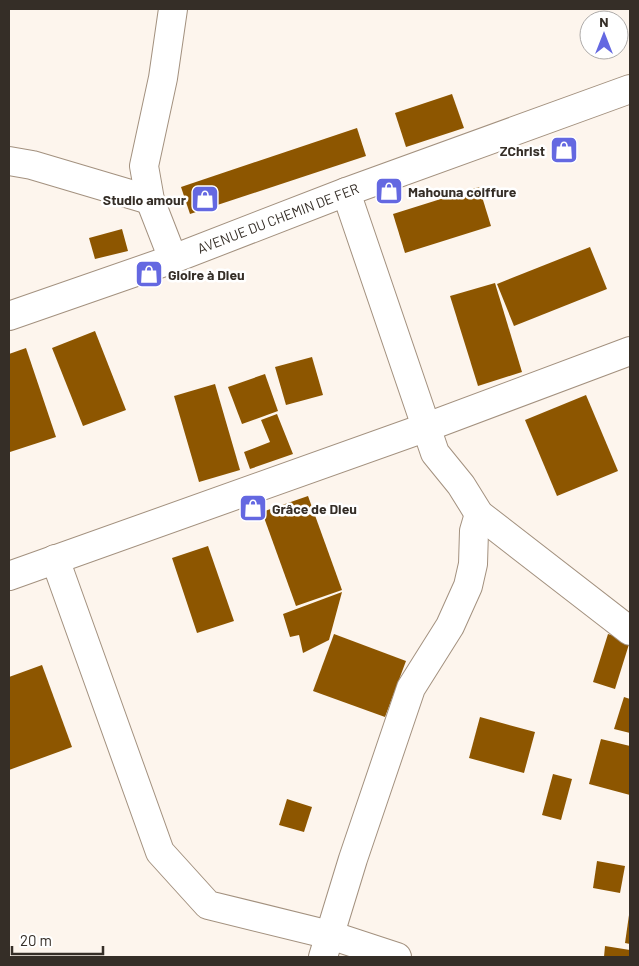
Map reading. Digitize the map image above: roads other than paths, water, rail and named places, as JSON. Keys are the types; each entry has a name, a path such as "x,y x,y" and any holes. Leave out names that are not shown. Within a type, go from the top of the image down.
{"street":[{"path":"172,259 150,200 144,166 163,78 173,9"},
{"name":"AVENUE DU CHEMIN DE FER","path":"9,316 172,259 346,192 630,88"},
{"path":"9,161 32,165 150,200"},
{"path":"346,192 435,453 461,485 479,514 630,631"},
{"path":"9,576 427,428 630,351"},
{"path":"327,946 353,859 411,688 450,626 468,586 473,564 474,531 479,514"},
{"path":"56,559 160,852 208,905 327,946 397,957"}],"place":[{"name":"ZChrist","path":"564,150"},
{"name":"Mahouna coiffure","path":"389,191"},
{"name":"Studio amour","path":"205,199"},
{"name":"Gloire à Dieu","path":"149,274"},
{"name":"Grâce de Dieu","path":"253,508"}]}
